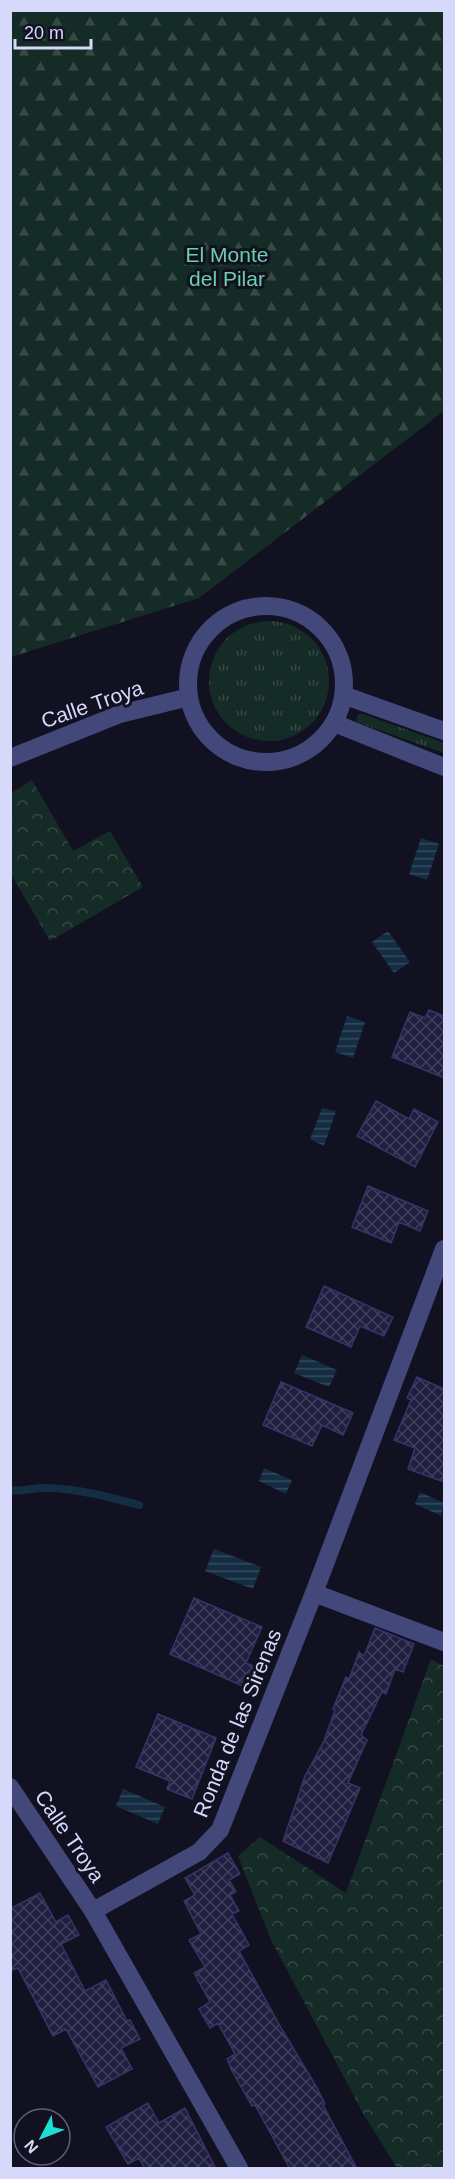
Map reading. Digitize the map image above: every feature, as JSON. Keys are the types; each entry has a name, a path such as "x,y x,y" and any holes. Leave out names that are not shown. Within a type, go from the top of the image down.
{"street":[{"path":"272,606 294,611 317,624 334,645 343,669 343,695 333,723 318,742 298,755 276,762 252,761 229,753 210,739 196,720 189,697 188,673 195,651 208,631 226,616 248,607 272,606"},
{"path":"343,695 444,731"},
{"name":"Calle Troya","path":"10,758 120,714 189,697"},
{"path":"333,723 444,767"},
{"name":"Ronda de las Sirenas","path":"93,1911 199,1852 220,1830 314,1593 444,1249"},
{"path":"314,1593 444,1642"},
{"name":"Calle Troya","path":"10,1787 93,1911"},
{"path":"93,1911 239,2169"}],"green space":[{"name":"El Monte del Pilar","path":"11,10 444,11 444,411 199,598 11,657"},
{"path":"269,621 292,626 311,639 324,658 329,681 324,704 311,723 292,736 269,741 246,736 227,723 214,704 209,681 214,658 227,639 246,626"},
{"path":"358,714 444,743 444,753 362,724 356,721"},
{"path":"32,780 73,851 110,831 143,887 50,941 11,874 11,793"},
{"path":"431,1659 444,1666 444,2168 397,2168 364,2115 271,1940 238,1856 260,1837 346,1893"}],"water":[{"path":"421,838 439,844 427,880 409,874"},
{"path":"388,931 410,962 394,973 372,942"},
{"path":"347,1016 365,1022 353,1058 335,1052"},
{"path":"322,1108 336,1111 324,1146 310,1139"},
{"path":"302,1355 337,1370 329,1387 294,1373"},
{"path":"264,1468 292,1480 286,1494 259,1481"},
{"path":"420,1492 444,1503 441,1516 415,1504"},
{"path":"214,1549 261,1567 253,1589 205,1571"},
{"path":"123,1789 165,1807 158,1824 116,1806"}],"building":[{"path":"429,1010 444,1016 444,1078 392,1057 410,1012 425,1018"},
{"path":"376,1101 409,1119 414,1109 438,1122 415,1167 357,1136"},
{"path":"368,1186 428,1211 420,1231 399,1222 391,1243 352,1227"},
{"path":"324,1286 393,1317 384,1336 360,1326 351,1347 306,1327"},
{"path":"417,1377 444,1389 444,1482 408,1469 415,1448 394,1440 411,1400 407,1398"},
{"path":"281,1382 353,1413 343,1435 322,1425 312,1446 263,1425"},
{"path":"194,1598 262,1627 246,1663 261,1669 252,1690 170,1654"},
{"path":"375,1628 414,1644 403,1672 395,1669 386,1694 382,1692 361,1735 367,1740 348,1783 360,1788 328,1863 283,1841 305,1776 324,1741 335,1710 333,1709 346,1677 349,1679 359,1652 364,1656"},
{"path":"158,1714 216,1738 192,1799 167,1789 170,1781 136,1767"},
{"path":"228,1853 240,1874 229,1880 236,1892 230,1895 239,1911 232,1914 249,1945 239,1951 316,2086 325,2104 323,2105 357,2169 290,2169 255,2105 252,2106 232,2071 227,2059 235,2054 218,2023 210,2028 199,2009 210,2002 194,1973 205,1967 189,1940 201,1934 184,1901 195,1895 185,1878"},
{"path":"40,1893 56,1922 68,1915 79,1935 61,1944 85,1991 106,1980 127,2021 130,2020 140,2039 121,2048 132,2069 98,2087 66,2029 53,2036 18,1968 10,1971 10,1909"},
{"path":"148,2103 159,2123 185,2108 216,2169 145,2169 139,2158 128,2164 106,2127"}],"waterway":[{"path":"10,1490 43,1488 71,1490 139,1505"}]}
